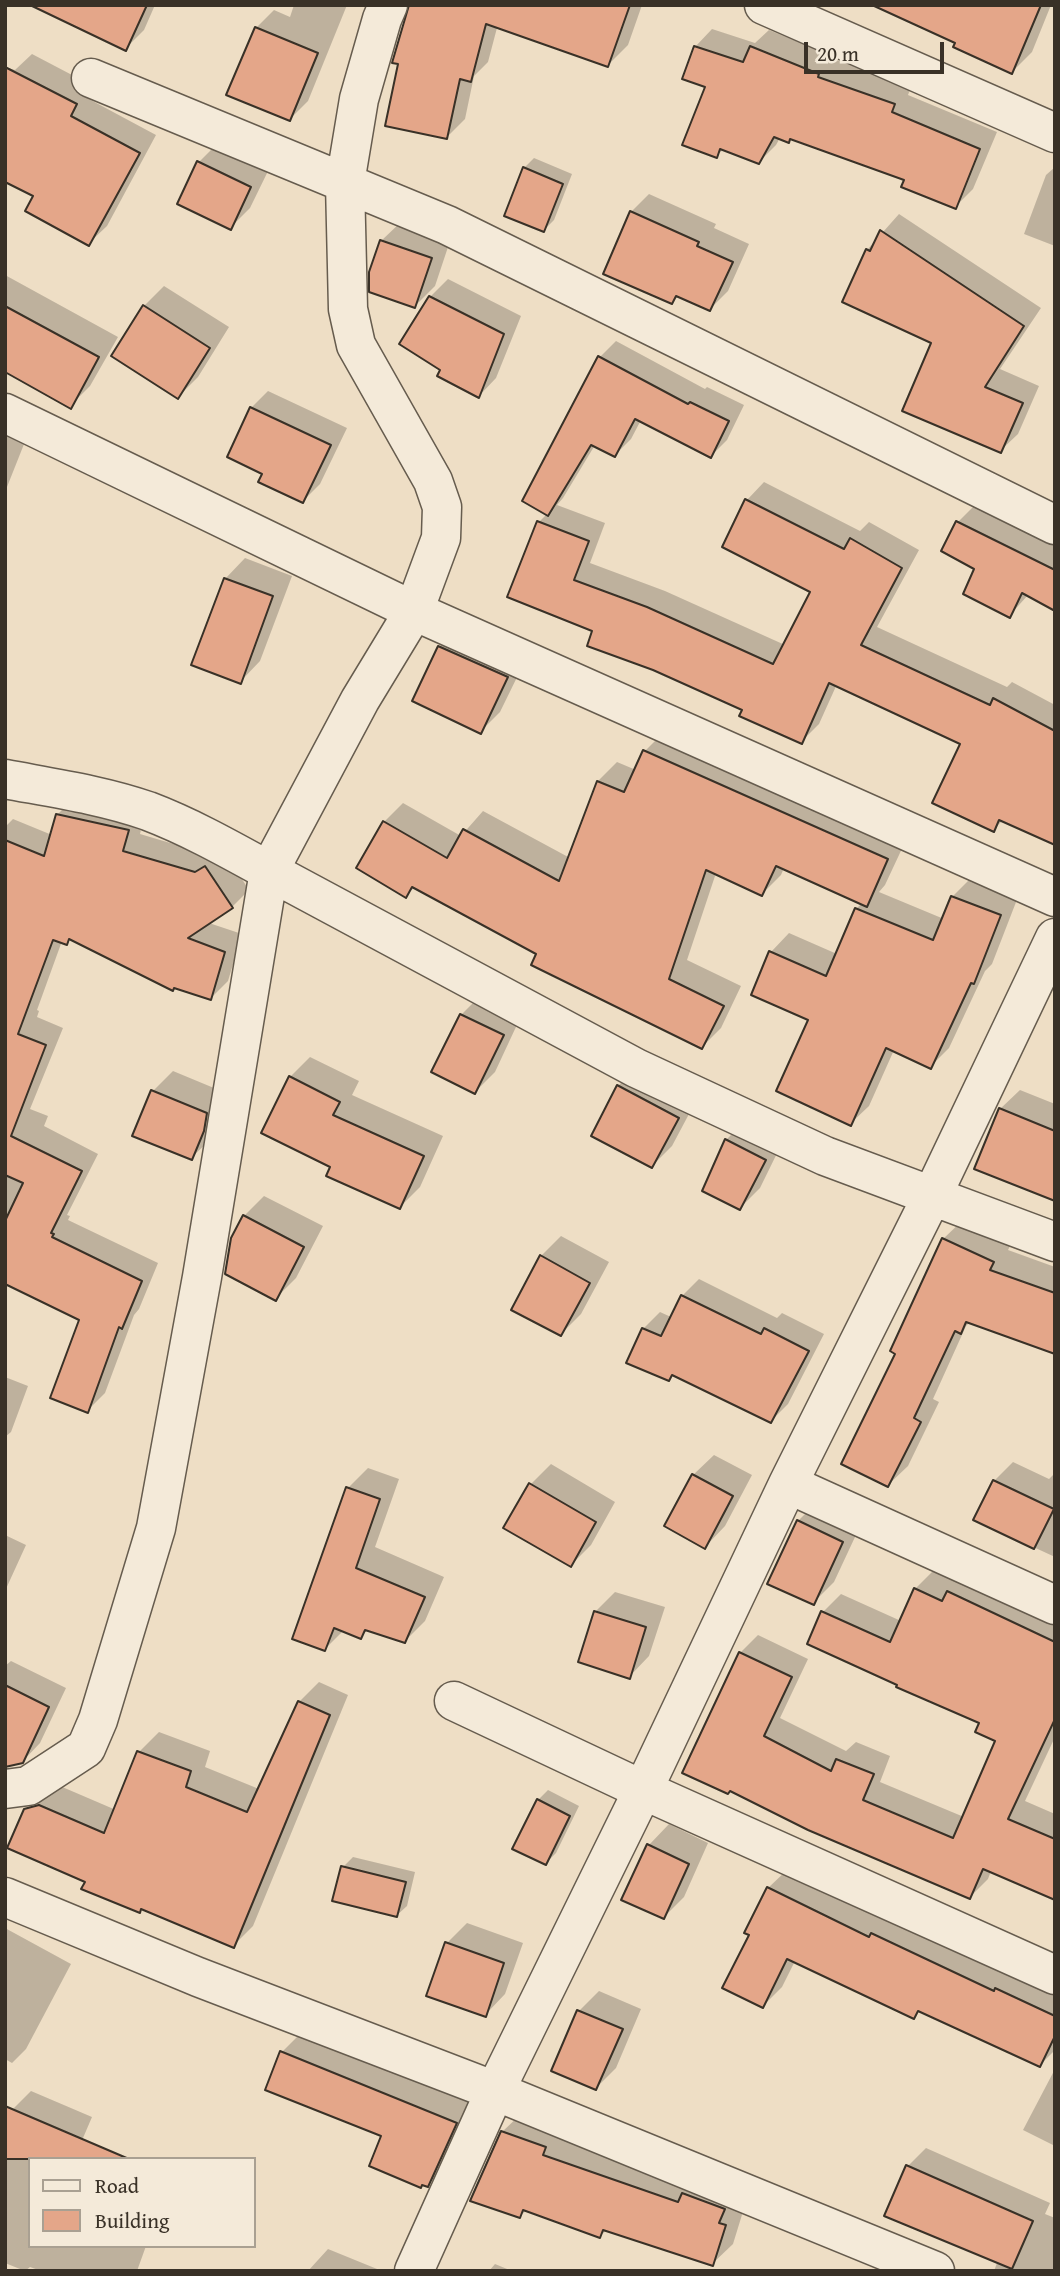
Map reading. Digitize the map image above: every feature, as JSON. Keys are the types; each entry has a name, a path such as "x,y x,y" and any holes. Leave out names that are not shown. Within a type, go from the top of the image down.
{"street":[{"path":"5,1788 29,1786 86,1748 98,1720 156,1528 202,1277 269,871 360,700 414,611 441,538 442,507 433,481 356,345 348,309 345,183 359,99 388,5"},
{"path":"764,5 1055,133"},
{"path":"91,78 447,225 1055,525"},
{"path":"5,413 414,611 1055,897"},
{"path":"5,779 77,792 146,811 203,835 636,1068 825,1156 1055,1242"},
{"path":"414,2271 495,2091 788,1484 933,1196 1055,938"},
{"path":"788,1484 1055,1605"},
{"path":"454,1701 642,1790 1055,1975"},
{"path":"5,1897 198,1977 495,2091 935,2271"}],"building":[{"path":"30,5 147,5 126,51"},
{"path":"409,5 630,5 608,67 486,24 471,82 460,79 447,139 385,126 398,64 392,63"},
{"path":"872,5 1041,5 1012,74 953,47 955,43"},
{"path":"255,27 318,53 290,121 226,95"},
{"path":"694,46 743,62 750,46 819,74 818,77 895,104 892,112 980,149 956,209 901,187 904,180 790,139 789,143 774,137 759,164 720,149 717,158 682,145 705,87 682,79"},
{"path":"5,67 77,104 71,116 140,153 89,246 25,211 33,196 5,182"},
{"path":"197,161 251,187 231,230 177,204"},
{"path":"523,167 563,184 544,232 504,216"},
{"path":"630,211 699,242 697,246 733,262 710,311 676,296 672,304 603,274"},
{"path":"880,230 1024,326 985,387 1023,403 1001,453 902,411 931,343 842,302 866,249 870,251"},
{"path":"380,240 432,258 415,308 369,292 369,272"},
{"path":"429,296 504,334 479,398 437,376 440,370 399,344"},
{"path":"143,305 210,348 178,399 111,356"},
{"path":"5,306 99,357 71,409 5,372"},
{"path":"598,356 688,404 690,402 729,421 711,458 635,419 615,457 591,445 548,516 522,501"},
{"path":"250,407 331,445 303,503 258,482 262,474 227,457"},
{"path":"745,499 844,549 850,538 902,568 861,645 990,705 993,698 1055,731 1055,845 999,820 994,832 932,803 960,744 829,683 802,744 739,716 742,710 653,670 587,646 592,631 507,597 537,521 589,541 574,580 647,607 773,664 810,592 722,547"},
{"path":"956,521 1055,570 1055,611 1022,593 1010,618 963,594 974,569 941,551"},
{"path":"224,578 273,596 241,684 191,665"},
{"path":"438,646 508,677 481,734 412,701"},
{"path":"643,750 888,859 867,907 776,866 762,896 706,870 669,979 724,1006 702,1049 531,965 536,954 412,887 406,898 356,868 383,821 447,858 463,829 559,881 597,781 624,792"},
{"path":"56,814 129,830 123,851 195,872 205,866 233,908 188,938 225,952 211,1000 174,988 173,991 69,939 67,945 53,940 18,1034 46,1045 11,1136 82,1171 51,1233 54,1234 52,1237 142,1281 122,1329 119,1327 88,1413 50,1398 79,1320 5,1284 5,1221 23,1183 5,1175 5,840 44,856"},
{"path":"951,896 1001,915 974,984 971,983 931,1069 886,1048 851,1126 776,1091 808,1020 751,995 769,951 826,976 855,908 933,940"},
{"path":"460,1014 504,1035 475,1094 431,1072"},
{"path":"289,1076 340,1102 333,1115 424,1156 400,1209 326,1176 330,1167 261,1133"},
{"path":"617,1085 679,1118 652,1168 591,1136"},
{"path":"151,1090 207,1113 204,1131 192,1160 132,1136"},
{"path":"999,1108 1055,1131 1055,1201 974,1169"},
{"path":"725,1139 766,1160 740,1210 702,1191"},
{"path":"243,1215 304,1247 276,1301 225,1274 231,1238"},
{"path":"942,1238 994,1262 990,1270 1055,1293 1055,1354 966,1322 961,1334 955,1331 914,1418 921,1422 888,1487 841,1464 895,1354 890,1351"},
{"path":"540,1255 590,1283 561,1336 511,1310"},
{"path":"681,1295 761,1334 764,1328 809,1351 771,1423 672,1375 669,1381 626,1363 642,1328 661,1336"},
{"path":"692,1474 733,1496 705,1549 664,1526"},
{"path":"993,1480 1054,1509 1034,1549 973,1520"},
{"path":"529,1483 596,1522 571,1567 503,1528"},
{"path":"346,1487 380,1499 356,1568 425,1597 405,1643 365,1630 361,1639 334,1628 325,1651 292,1639"},
{"path":"797,1520 843,1542 814,1605 767,1584"},
{"path":"914,1588 942,1601 947,1591 1055,1642 1055,1719 1008,1819 1055,1839 1055,1900 983,1869 970,1899 808,1830 730,1791 728,1794 682,1773 739,1652 792,1677 764,1736 831,1771 836,1759 874,1774 863,1800 953,1838 995,1741 975,1732 979,1723 807,1644 821,1611 890,1642"},
{"path":"594,1611 646,1627 630,1679 578,1662"},
{"path":"5,1685 49,1707 23,1763 5,1767"},
{"path":"298,1701 330,1715 234,1948 141,1909 140,1913 81,1889 85,1882 7,1848 24,1809 39,1805 104,1833 137,1751 191,1771 186,1787 247,1812"},
{"path":"537,1799 570,1816 546,1865 512,1849"},
{"path":"647,1844 689,1864 664,1919 621,1900"},
{"path":"341,1866 406,1882 397,1917 332,1901"},
{"path":"767,1887 869,1937 871,1933 994,1991 995,1988 1055,2016 1055,2036 1040,2067 918,2011 914,2019 787,1959 763,2008 722,1988 749,1935 744,1933"},
{"path":"445,1942 504,1963 486,2017 426,1996"},
{"path":"577,2010 623,2029 596,2090 551,2071"},
{"path":"280,2051 457,2123 428,2187 422,2185 421,2188 369,2166 381,2136 265,2090"},
{"path":"5,2106 124,2157 28,2157 5,2159"},
{"path":"501,2131 546,2147 543,2155 678,2202 682,2193 725,2209 719,2223 726,2225 713,2266 603,2230 600,2238 523,2210 520,2218 470,2201"},
{"path":"906,2165 1033,2221 1012,2269 884,2216"}]}
